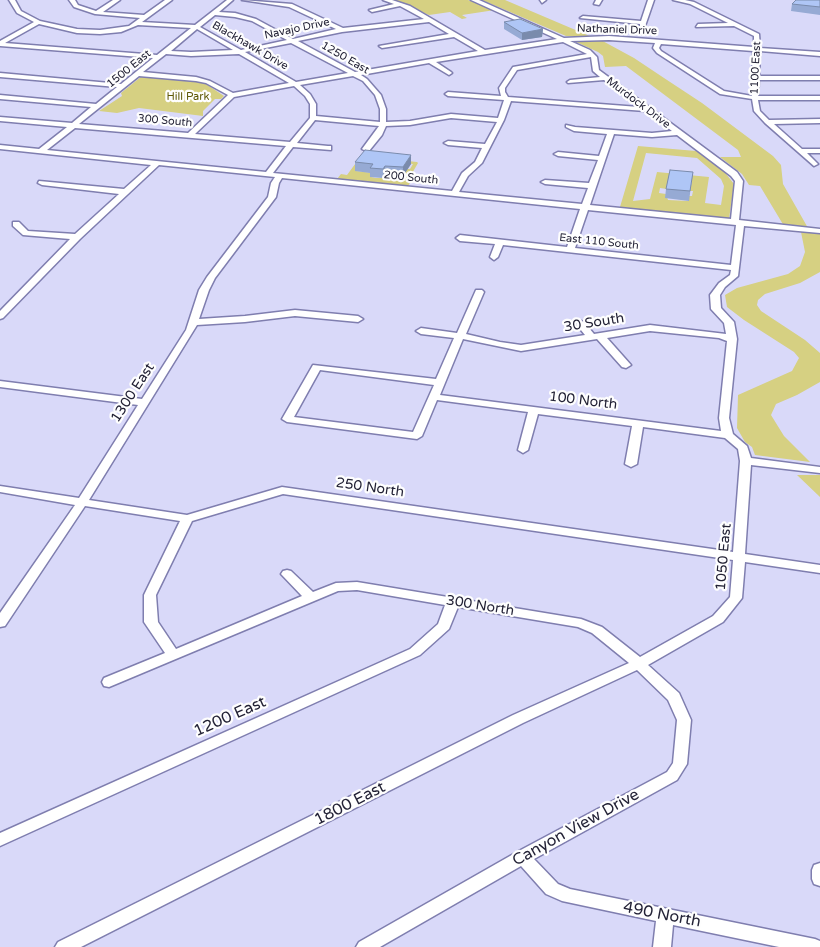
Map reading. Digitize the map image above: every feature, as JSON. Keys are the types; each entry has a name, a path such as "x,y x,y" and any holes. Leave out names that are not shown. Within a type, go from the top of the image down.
{"street":[{"path":"72,0 76,6 97,13 146,17"},
{"path":"97,13 117,0"},
{"path":"10,1 20,12 38,22 77,31 123,32 168,0"},
{"name":"1500 East","path":"40,152 230,0"},
{"path":"245,0 290,5 342,30"},
{"path":"386,0 400,4 432,20 484,52"},
{"path":"474,0 564,39 592,55"},
{"path":"639,40 651,0"},
{"name":"1100 East","path":"676,0 692,4 757,35 755,98 757,111 814,164"},
{"path":"372,10 400,4"},
{"name":"1250 East","path":"214,13 249,18 366,80 378,95 383,109 383,124"},
{"path":"582,18 644,23"},
{"name":"Navajo Drive","path":"166,52 191,54 239,52 342,30 432,20"},
{"path":"0,43 38,22"},
{"name":"Blackhawk Drive","path":"138,22 197,27 294,84 308,95 313,104 313,118"},
{"path":"698,26 735,24"},
{"path":"382,46 455,35"},
{"name":"Nathaniel Drive","path":"232,95 564,39 594,37 820,54"},
{"path":"658,41 656,48 659,52 715,90 755,98 820,98"},
{"path":"0,43 159,58"},
{"path":"40,53 48,48"},
{"path":"96,58 103,53"},
{"path":"454,194 465,175 478,163 508,106 502,88 515,68 592,55"},
{"name":"Murdock Drive","path":"592,55 596,71 734,174 739,181 737,223"},
{"path":"430,62 448,73"},
{"path":"139,74 196,79 208,82 232,95 190,135"},
{"path":"0,75 124,86"},
{"path":"570,82 605,78"},
{"path":"756,78 820,78"},
{"path":"448,94 646,109"},
{"path":"0,97 98,106"},
{"path":"268,174 294,145 313,118 383,124 410,123 451,116 501,120"},
{"name":"300 South","path":"0,119 328,148"},
{"path":"767,122 820,121"},
{"path":"366,149 379,133 383,124"},
{"path":"568,126 574,129 652,135 678,133"},
{"path":"570,250 611,132"},
{"path":"448,143 487,146"},
{"name":"200 South","path":"0,147 820,231"},
{"path":"801,151 820,151"},
{"path":"558,154 602,158"},
{"path":"0,316 77,237 157,163"},
{"name":"1300 East","path":"0,623 81,504 145,403 195,322 204,290 210,277 272,197 275,183 280,175"},
{"path":"545,182 592,186"},
{"path":"42,183 126,192"},
{"path":"737,223 734,276 722,285 714,295 716,308 729,322 732,339 724,418 728,435 742,448 746,461 820,470"},
{"path":"16,224 26,233 77,237"},
{"name":"East 110 South","path":"460,238 735,268"},
{"path":"494,257 500,242"},
{"path":"440,383 317,366 288,419 417,436 434,397 440,383 460,336 479,292"},
{"path":"195,322 295,313 358,319"},
{"path":"581,324 595,335 626,366"},
{"name":"30 South","path":"421,331 460,336 522,348 595,335 650,328 732,339"},
{"path":"0,384 145,403"},
{"name":"100 North","path":"434,397 728,435"},
{"path":"523,450 534,410"},
{"path":"631,464 638,423"},
{"name":"1050 East","path":"638,664 718,619 736,598 746,461"},
{"name":"250 North","path":"0,490 187,519 282,490 740,558"},
{"path":"173,654 151,622 150,595 187,519"},
{"path":"740,558 820,569"},
{"path":"287,574 310,597"},
{"name":"300 North","path":"109,682 310,597 336,587 356,586 581,623 597,630 638,664"},
{"name":"1200 East","path":"0,840 415,652 444,626 453,602"},
{"name":"Canyon View Drive","path":"365,947 523,857 672,776 680,764 684,720 674,697 638,664"},
{"name":"1800 East","path":"64,947 501,728 638,664"},
{"name":"490 North","path":"523,857 552,889 568,896 815,947"},
{"path":"820,870 820,879"},
{"path":"662,947 665,916"}],"green space":[{"path":"394,0 468,0 495,10 462,15 467,18 462,19 450,12 429,15"},
{"path":"482,0 505,0 592,37 566,36"},
{"path":"599,39 634,58 702,103 773,156 781,165 783,184 808,228 784,226 760,186 749,185 742,174 720,157 741,157 738,150 626,66 605,67 603,56 574,41"},
{"name":"Hill Park","path":"142,76 195,81 206,84 224,96 221,99 215,99 203,111 203,116 139,108 117,113 99,111 122,96 121,93"},
{"path":"638,146 696,151 723,170 734,184 729,219 620,207","holes":["646,153 697,158 721,179 724,186 721,205 705,203 709,177 657,172 650,199 633,201","692,181 690,191 693,191 688,201 668,200 666,194 659,193 660,188 667,189"]},
{"path":"361,156 418,163 407,182 410,183 408,186 337,179 341,174 347,175","holes":["393,162 413,164 410,169 401,168 403,176 385,174 383,178 376,178 371,177 373,173 356,171"]},
{"path":"801,232 820,234 820,272 800,283 765,294 758,300 757,305 761,311 805,340 820,353 820,382 776,404 771,415 784,436 810,462 755,455 752,447 745,442 737,428 738,395 792,371 799,358 794,352 727,307 725,295 737,288 788,274 800,266 805,252"},
{"path":"797,475 820,475 820,497"}],"building":[{"path":"796,0 820,0 820,7 792,4"},
{"path":"520,19 543,29 522,33 504,22"},
{"path":"365,150 411,155 403,167 385,166 383,169 370,168 373,164 355,162"},
{"path":"670,170 693,172 690,191 666,189"}]}
